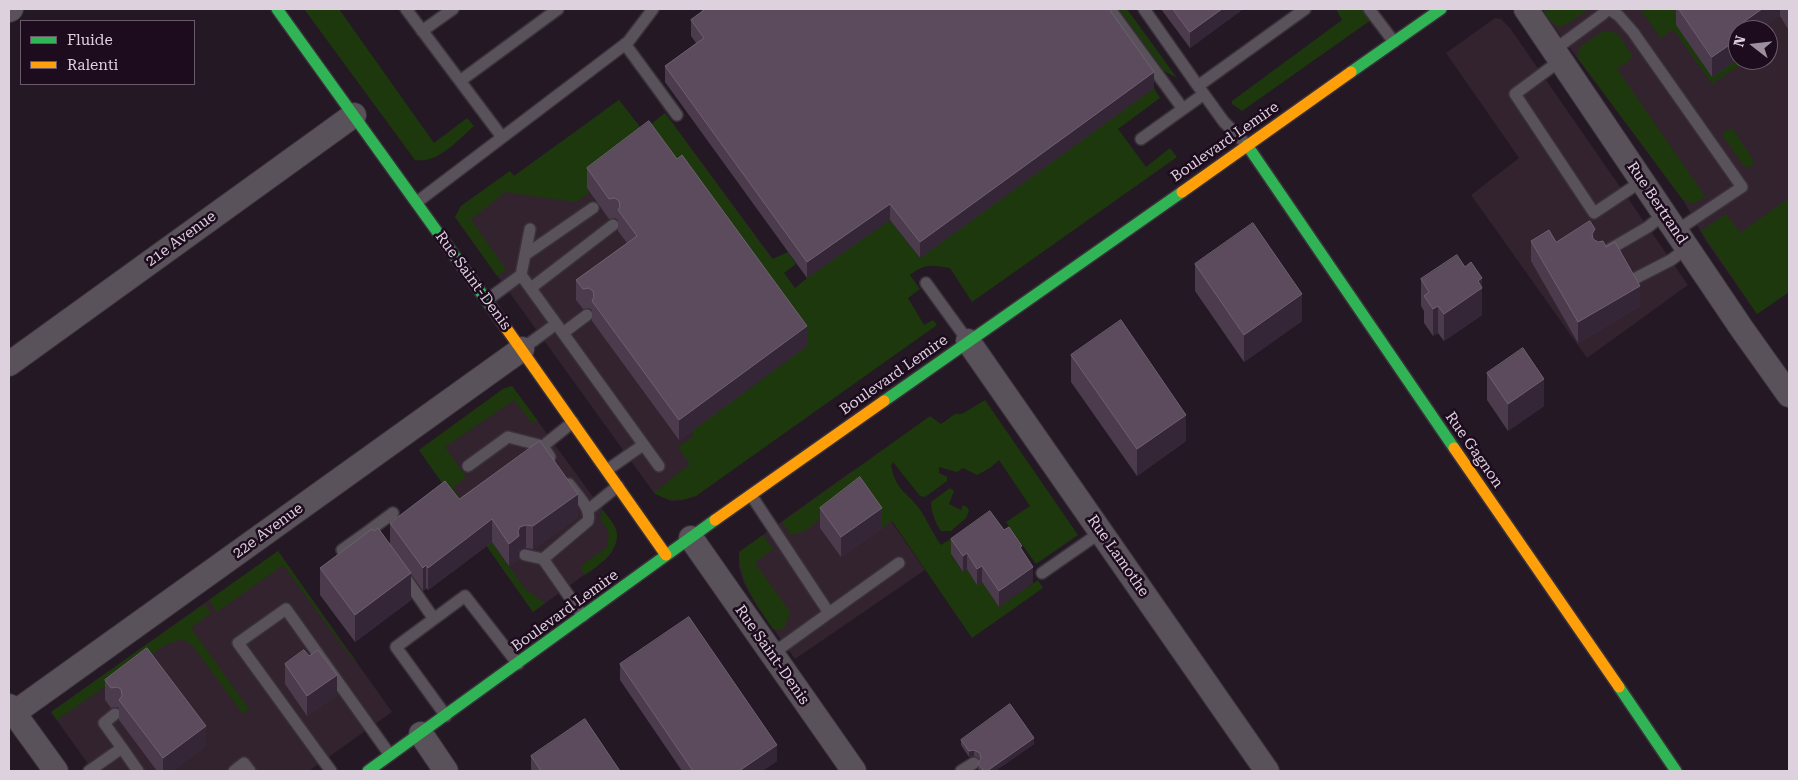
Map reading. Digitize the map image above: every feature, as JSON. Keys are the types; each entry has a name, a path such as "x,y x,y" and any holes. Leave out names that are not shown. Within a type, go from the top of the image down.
{"street":[{"name":"Rue Saint-Denis","path":"277,9 522,349 666,555"},
{"name":"Boulevard Lemire","path":"368,771 666,555 1441,9"},
{"name":"Rue Bertrand","path":"1526,9 1789,395"},
{"name":"21e Avenue","path":"9,364 354,115"},
{"name":"Rue Gagnon","path":"1247,145 1676,771"},
{"name":"Rue Lamothe","path":"968,341 1267,771"},
{"name":"22e Avenue","path":"11,709 522,349"},
{"name":"Rue Saint-Denis","path":"691,538 854,771"},
{"path":"11,709 56,771"},
{"path":"421,734 446,771"}],"lane":[{"path":"406,9 502,137"},
{"path":"422,31 453,9"},
{"path":"460,81 558,9"},
{"path":"417,202 625,44 653,9"},
{"path":"1110,9 1183,109"},
{"path":"1144,9 1224,122 1247,145"},
{"path":"1141,138 1183,109 1201,90 1305,9"},
{"path":"1370,9 1394,42"},
{"path":"1599,255 1648,227 1676,231 1742,187 1633,32 1619,16 1608,9 1515,94 1594,213 1642,181"},
{"path":"625,44 677,115"},
{"path":"525,255 593,208"},
{"path":"530,288 614,225"},
{"path":"487,300 521,275 530,229"},
{"path":"1636,278 1671,260 1676,231"},
{"path":"521,275 658,466"},
{"path":"926,283 968,341"},
{"path":"522,349 587,315"},
{"path":"542,446 574,422"},
{"path":"468,466 508,438 542,446 588,510 590,517 588,521 543,559"},
{"path":"607,470 643,444"},
{"path":"588,510 618,486"},
{"path":"751,495 829,613"},
{"path":"342,550 393,513"},
{"path":"370,530 384,549"},
{"path":"1042,573 1101,532"},
{"path":"549,538 556,548"},
{"path":"525,555 543,559 583,616"},
{"path":"772,654 899,563"},
{"path":"395,565 434,619"},
{"path":"446,716 396,647 465,596 518,664"},
{"path":"331,771 238,643 286,609 390,756"},
{"path":"115,714 104,723 138,771"},
{"path":"88,771 122,748"},
{"path":"234,771 244,763 250,771"},
{"path":"961,771 974,763"}],"shaded area":[{"path":"1543,9 1789,9 1789,292 1757,314 1706,241 1683,200 1546,16"},
{"path":"1495,18 1501,19 1510,28 1688,285 1587,358 1471,195 1519,158 1446,53"},
{"path":"619,100 643,131 665,113 795,289 696,496 683,500 671,501 654,493 455,217 461,206 510,171 514,176"},
{"path":"512,386 615,527 616,536 612,552 606,559 533,612 419,450 503,389"},
{"path":"855,469 925,570 795,659 757,606 744,583 739,567 739,552"},
{"path":"278,551 392,712 309,771 93,771 51,712"}],"green space":[{"path":"304,9 339,9 434,143 467,118 474,126 440,155 423,160 415,160"},
{"path":"1119,9 1127,9 1177,78 1164,71"},
{"path":"1336,9 1364,9 1371,20 1242,111 1232,104 1232,101 1342,20"},
{"path":"1543,9 1589,9 1560,27 1550,20"},
{"path":"1640,9 1686,9 1728,53 1728,70 1733,70 1712,84 1673,29 1661,38"},
{"path":"1611,31 1618,34 1633,57 1617,69 1705,196 1694,204 1683,200 1577,57 1581,46 1602,32"},
{"path":"1154,88 1160,98 1118,129 1146,167 1170,148 1177,157 972,302 950,268 929,266 920,268 910,275 920,289 908,298 924,325 933,320 937,325 696,496 685,499 675,500 654,493 690,464 678,447 694,436 691,432 807,346 587,188 590,192 576,202 506,192 471,219 506,270 497,276 455,217 461,206 510,171 514,176 619,100 643,131 665,113 772,259 788,252 796,264 784,273 795,288 890,220 920,258"},
{"path":"1733,129 1754,161 1747,168 1723,136 1723,132"},
{"path":"1789,198 1789,292 1757,314 1701,231 1726,214 1740,233"},
{"path":"512,386 538,421 531,422 514,400 445,447 466,477 453,488 525,589 545,603 533,612 419,450 503,389"},
{"path":"985,400 1078,535 1036,564 1006,522 1030,506 999,460 990,468 977,475 963,468 957,472 939,467 939,473 947,477 947,481 925,497 920,496 893,462 891,466 896,482 921,511 941,545 984,517 991,527 951,555 963,572 967,569 982,582 999,607 1038,580 1043,588 972,638 892,521 882,528 825,515 805,531 791,535 782,522 930,416 941,424 955,414 962,414"},
{"path":"950,488 954,491 949,504 961,510 963,505 969,511 966,518 951,531 941,531 934,518 931,502"},
{"path":"602,509 614,525 617,540 610,554 585,575 581,569 582,565 607,547 609,536 606,527 601,521"},
{"path":"763,535 773,549 755,563 790,612 784,628 781,630 773,629 755,601 742,573 740,563 739,552"},
{"path":"278,551 354,658 352,659 283,565 217,612 209,600"},
{"path":"204,604 211,613 191,628 249,709 243,714 192,645 182,639 165,645 57,720 51,712"}],"building":[{"path":"706,9 1109,9 1154,72 920,242 890,204 807,262 665,66 704,38 691,20"},
{"path":"1173,9 1222,9 1190,32"},
{"path":"1679,9 1762,9 1746,20 1728,20 1728,46 1712,57"},
{"path":"649,121 677,159 682,155 807,326 679,420 592,301 594,297 593,291 589,288 583,289 576,280 637,236 618,210 620,207 619,201 615,198 609,199 587,168"},
{"path":"1590,221 1595,229 1592,234 1593,239 1598,242 1603,241 1606,247 1615,242 1640,286 1578,322 1531,241 1549,230 1556,242"},
{"path":"1253,223 1302,294 1244,335 1195,264"},
{"path":"1457,255 1465,267 1471,262 1482,278 1478,281 1482,288 1444,314 1438,306 1433,309 1424,296 1429,292 1421,279"},
{"path":"1121,320 1186,415 1137,449 1071,355"},
{"path":"1523,348 1544,379 1508,404 1487,373"},
{"path":"540,441 578,494 533,526 526,525 520,527 518,531 519,536 509,544 492,519 428,568 426,565 423,568 390,523 445,481 459,499"},
{"path":"860,477 882,508 841,537 820,508"},
{"path":"990,511 1004,530 1009,527 1033,567 999,591 982,566 977,569 967,553 963,556 951,539"},
{"path":"378,528 411,573 355,615 320,568 372,529 374,531"},
{"path":"689,617 777,745 739,771 693,771 620,664"},
{"path":"147,648 206,726 163,758 119,700 122,696 121,689 117,687 111,688 105,680"},
{"path":"304,650 309,656 318,650 337,675 307,696 285,664"},
{"path":"1010,704 1034,738 987,771 984,771 978,764 981,758 980,753 974,750 969,751 961,740"},
{"path":"585,719 620,771 541,771 531,756"}],"traffic: fast":[{"path":"277,9 492,308"},
{"path":"1351,72 1441,9"},
{"path":"1247,145 1454,448"},
{"path":"884,401 1182,192"},
{"path":"368,771 715,520"},
{"path":"1619,687 1676,771"}],"traffic: slow":[{"path":"1182,192 1351,72"},
{"path":"492,308 666,555"},
{"path":"715,520 884,401"},
{"path":"1454,448 1619,687"}]}
